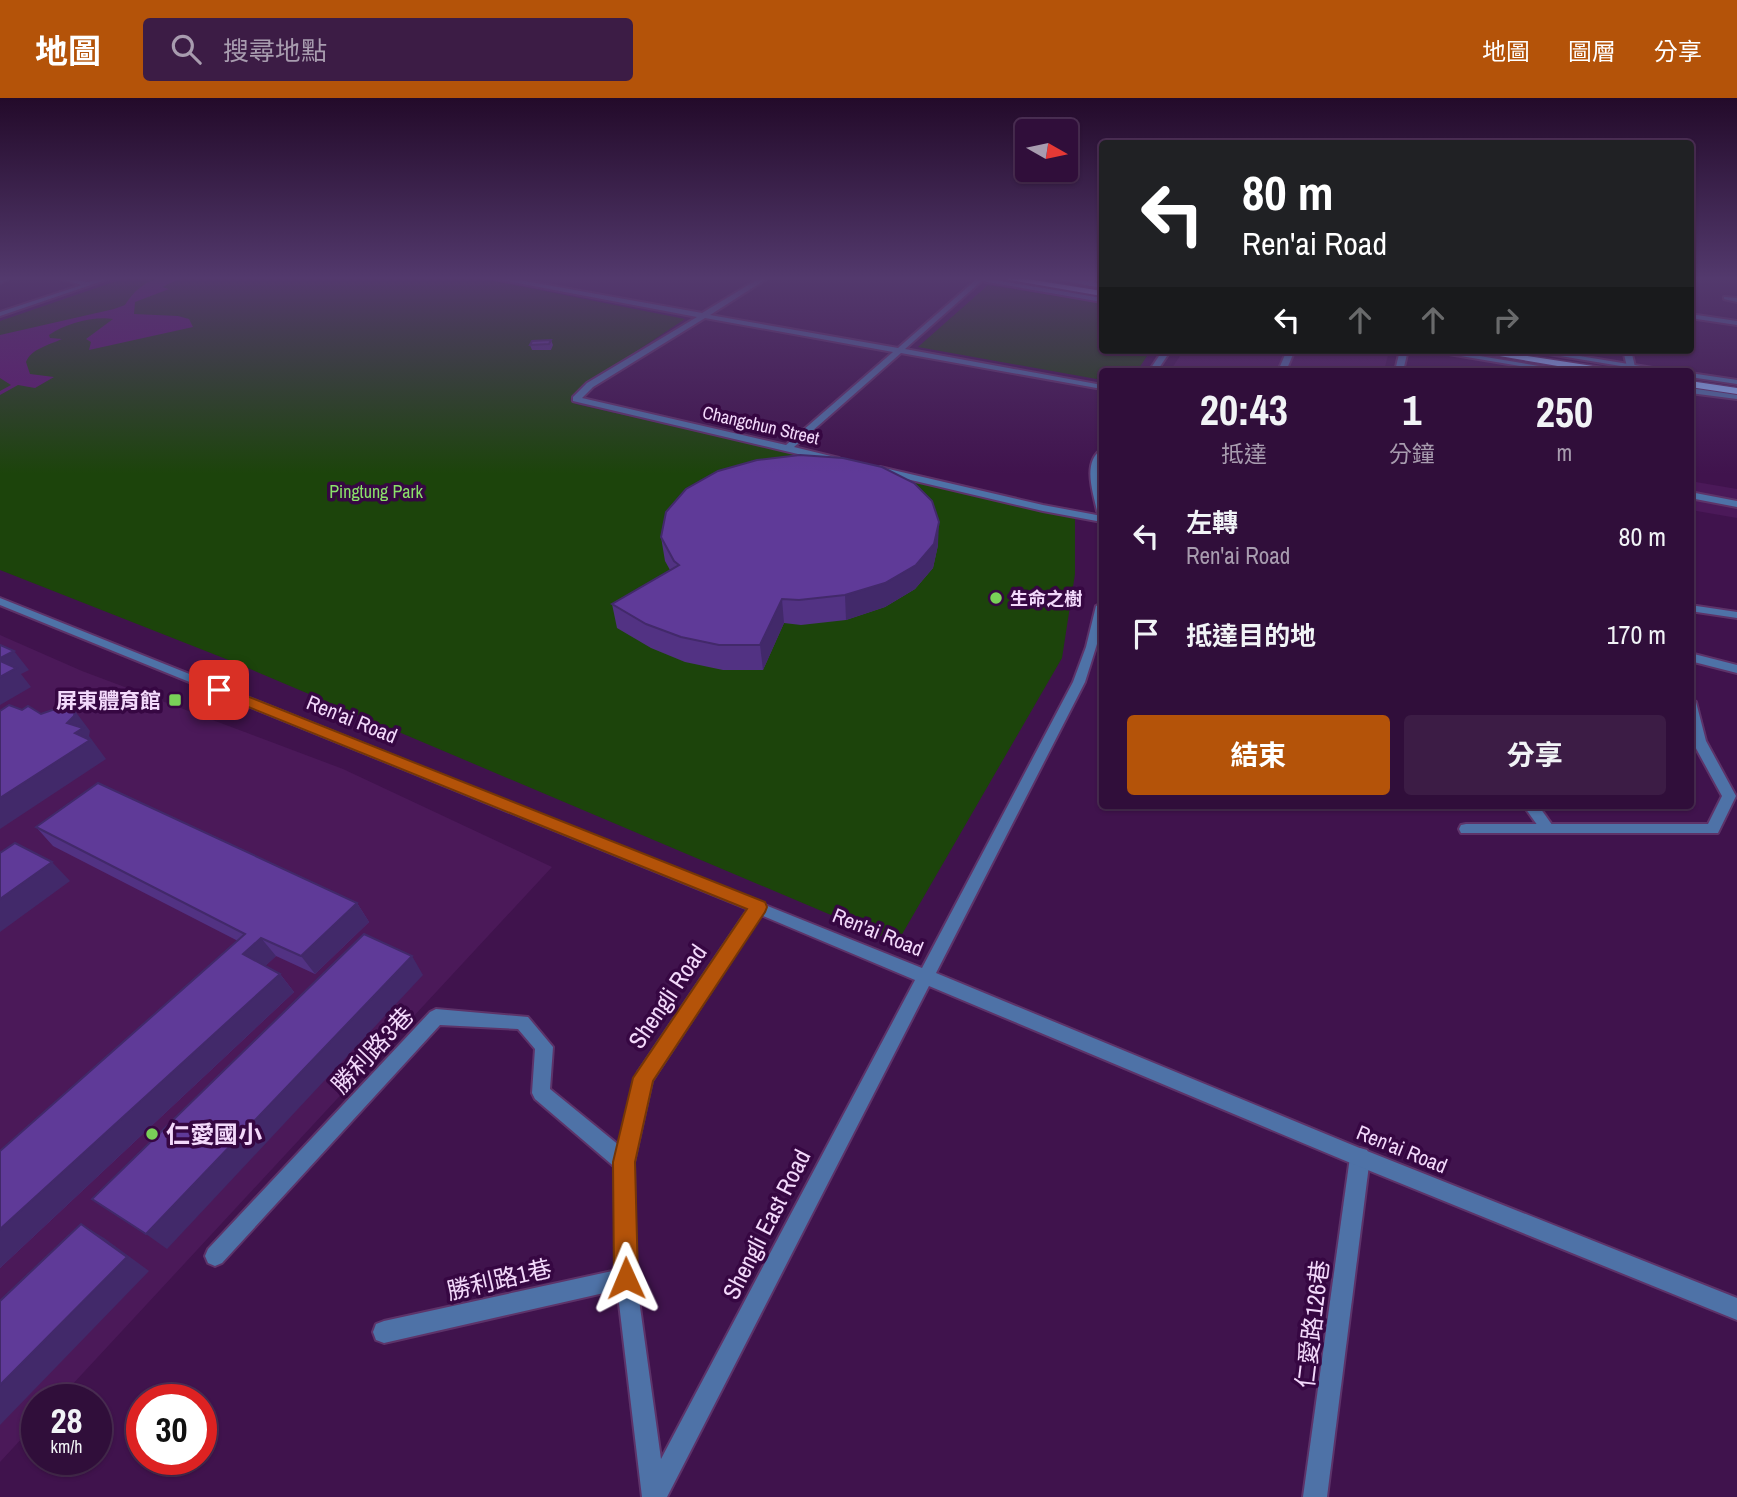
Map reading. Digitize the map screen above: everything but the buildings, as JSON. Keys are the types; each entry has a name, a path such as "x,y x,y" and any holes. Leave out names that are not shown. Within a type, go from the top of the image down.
{"main road":[{"path":"1495,354 1586,368"},
{"path":"1694,385 1737,391"}],"street":[{"name":"Changchun Street","path":"659,343 590,385 576,398 841,461"},
{"path":"868,343 1099,386"},
{"path":"787,449 908,343"},
{"path":"1455,354 1546,368"},
{"path":"1551,354 1631,368"},
{"path":"1694,375 1737,382"},
{"path":"1694,391 1737,397"},
{"path":"1099,460 1094,472 1099,496"},
{"path":"868,467 1099,518"},
{"path":"1694,496 1737,504"},
{"name":"Ren'ai Road","path":"0,601 925,975 1360,1157 1737,1309"},
{"path":"1694,609 1737,615"},
{"path":"925,975 1079,682 1099,618"},
{"path":"1694,658 1737,669"},
{"path":"1466,830 1713,829 1729,796 1699,741 1694,719"},
{"path":"1533,809 1548,829"},
{"name":"Shengli Road","path":"654,1497 626,1278 624,1162 643,1078 758,907"},
{"name":"Shengli East Road","path":"654,1497 925,975"},
{"name":"勝利路3巷","path":"215,1256 436,1017 522,1021 544,1048 541,1093 624,1162"},
{"name":"仁愛路126巷","path":"1315,1497 1360,1157"},
{"name":"勝利路1巷","path":"384,1332 626,1278"}],"shaded area":[{"path":"0,343 51,343 36,351 26,362 30,374 54,377 35,388 18,385 0,395 0,391 11,385 0,378"},
{"path":"91,343 119,343 89,350"},
{"path":"1181,354 1388,354 1385,368 1172,368"},
{"path":"1694,482 1737,489 1737,518 1694,511"},
{"name":"仁愛國小","path":"0,635 82,671 343,769 552,867 73,1384 21,1384 21,1439 0,1462"}],"green space":[{"name":"Pingtung Park","path":"0,343 648,343 581,388 570,400 576,404 1075,518 1075,574 1062,658 897,943 231,661 0,570"},
{"path":"922,343 1099,343 1099,354 1148,354 1139,368 1099,368 1099,379 918,347"}],"place":[{"name":"生命之樹","path":"996,598"},
{"name":"屏東體育館","path":"175,700"},
{"name":"仁愛國小","path":"152,1134"}],"route":[{"path":"219,690 758,907 643,1078 624,1162 626,1278"}]}
